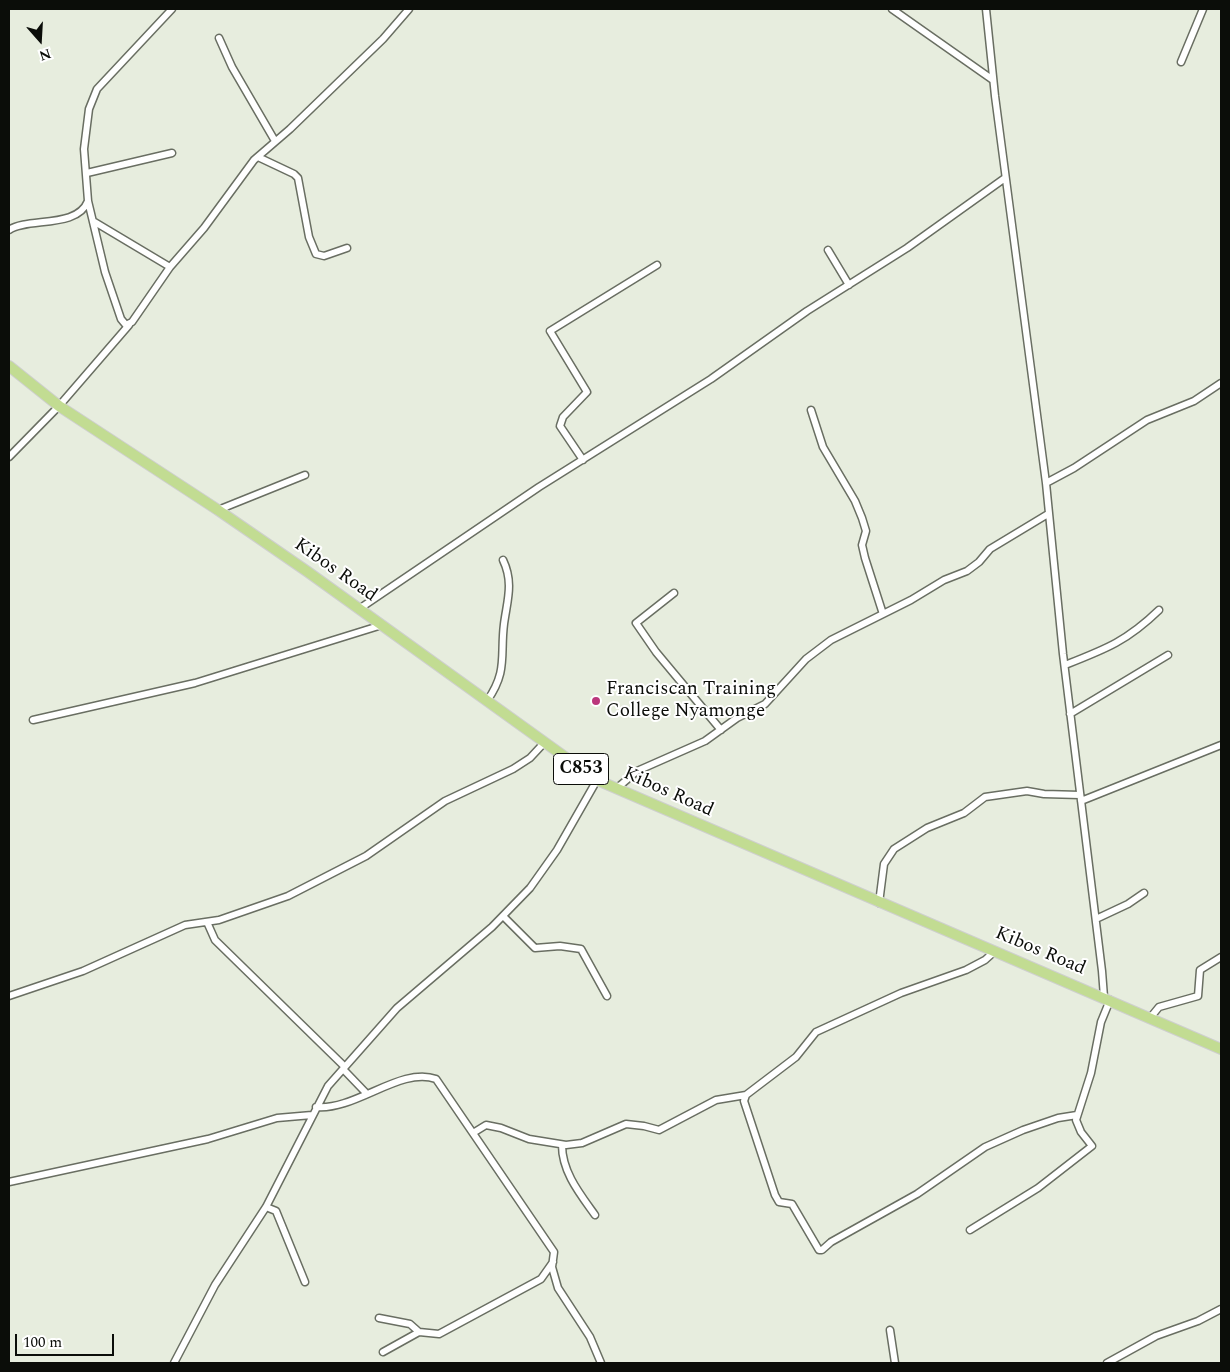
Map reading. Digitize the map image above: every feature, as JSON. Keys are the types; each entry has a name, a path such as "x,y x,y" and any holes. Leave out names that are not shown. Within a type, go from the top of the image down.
{"main road":[{"name":"Kibos Road","path":"9,366 58,406 218,510 597,780 1221,1049"}],"street":[{"path":"129,325 124,325 121,319 105,272 88,201 88,173 84,145 93,95 172,9"},
{"path":"9,457 58,406 129,325 170,267 204,228 258,157 383,39 410,9"},
{"path":"892,9 993,80"},
{"path":"970,1230 1038,1188 1090,1149 1092,1144 1077,1126 1077,1115 1091,1073 1107,999 1080,798 1046,483 1005,178 986,9"},
{"path":"1182,62 1202,9"},
{"path":"219,38 232,67 275,141"},
{"path":"88,173 172,153"},
{"path":"258,157 294,174 298,178 309,237 316,254 324,256 347,248"},
{"path":"359,609 539,487 710,379 907,248 1005,178"},
{"path":"9,230 16,226 33,225 73,216 84,210 88,201"},
{"path":"93,221 170,267"},
{"path":"828,250 849,285"},
{"path":"583,460 560,426 563,416 587,392 550,331 657,265"},
{"path":"1046,483 1074,468 1147,420 1194,400 1221,383"},
{"path":"811,410 823,447 855,501 862,518 866,531 862,545 883,614"},
{"path":"218,510 305,475"},
{"path":"616,789 637,771 705,741 765,704 817,649 845,632 883,614 944,580 967,571 979,562 990,549 1048,514"},
{"path":"487,701 496,687 504,660 503,631 510,580 503,560"},
{"path":"674,593 636,623 656,652 721,730"},
{"path":"1065,665 1109,648 1137,631 1159,610"},
{"path":"33,720 195,683 382,625"},
{"path":"1070,714 1168,655"},
{"path":"9,996 83,971 185,925 207,922 288,896 366,856 445,801 513,769 530,758 544,743"},
{"path":"879,903 884,864 894,849 927,828 964,813 985,797 1027,791 1080,798 1221,745"},
{"path":"174,1363 215,1285 266,1207 328,1086 362,1051 397,1008 502,916 542,873 597,780"},
{"path":"1096,919 1128,904 1144,893"},
{"path":"502,916 535,948 571,947 584,952 607,996"},
{"path":"207,922 214,940 344,1068 367,1094"},
{"path":"472,1133 486,1126 501,1128 529,1139 562,1145 582,1143 626,1124 658,1130 716,1100 746,1095 796,1057 816,1032 901,993 966,970 986,960 995,951"},
{"path":"1150,1018 1159,1007 1198,996 1200,970 1221,957"},
{"path":"316,1107 330,1108 396,1082 436,1079 555,1255 541,1279 439,1334 419,1332 383,1352"},
{"path":"746,1095 744,1101 775,1195 779,1202 792,1204 810,1237 821,1250 831,1242 917,1194 985,1147 1023,1130 1058,1118 1077,1115"},
{"path":"9,1182 199,1140 277,1118 312,1115"},
{"path":"562,1145 563,1160 573,1183 595,1215"},
{"path":"266,1207 276,1211 304,1282"},
{"path":"553,1261 553,1274 558,1288 590,1337 601,1363"},
{"path":"1107,1363 1156,1336 1221,1309"},
{"path":"379,1318 410,1324 419,1332"},
{"path":"890,1330 895,1363"}],"place":[{"name":"Franciscan Training College Nyamonge","path":"596,701"}]}
